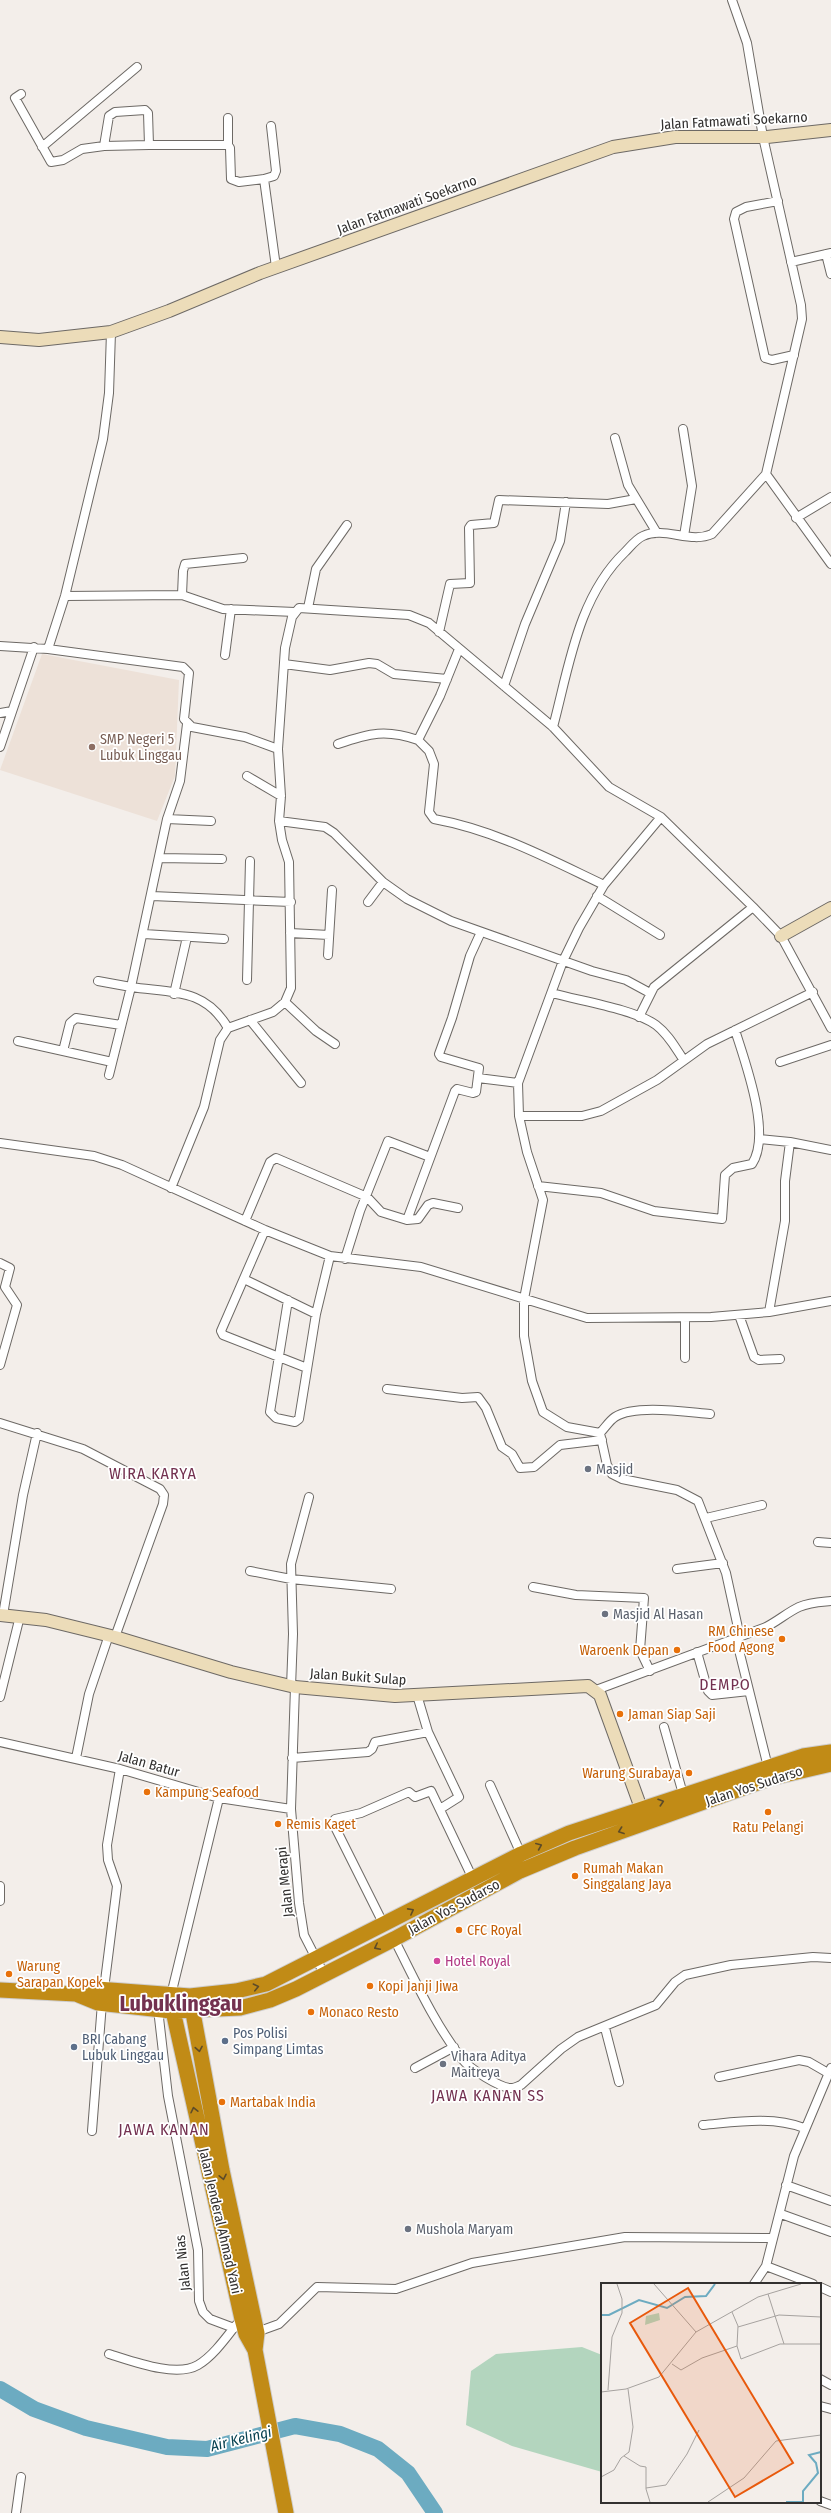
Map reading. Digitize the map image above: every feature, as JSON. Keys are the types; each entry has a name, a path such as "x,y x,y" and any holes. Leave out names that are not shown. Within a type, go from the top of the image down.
{"highway":[{"name":"Jalan Yos Sudarso","path":"103,1996 165,2010 266,1984 521,1854 569,1833 768,1766 803,1756 831,1752"},
{"name":"Jalan Yos Sudarso","path":"0,1990 103,1996 171,1995 191,2004 240,2008 270,2000 394,1939 520,1871 575,1848 771,1778 831,1764"},
{"path":"641,1808 645,1823"},
{"name":"Jalan Jenderal Ahmad Yani","path":"171,1995 165,2010 245,2328 255,2350 286,2513"},
{"name":"Jalan Jenderal Ahmad Yani","path":"191,2004 222,2170 245,2328"}],"main road":[{"name":"Jalan Fatmawati Soekarno","path":"0,337 39,340 111,332 169,312 276,267 613,147 675,137 763,137 831,130"},
{"path":"781,936 831,908"},
{"name":"Jalan Bukit Sulap","path":"2,1615 46,1620 112,1636 232,1672 293,1687 395,1696 588,1686 596,1690"},
{"path":"596,1690 600,1695 641,1808"}],"street":[{"path":"553,727 580,623 599,583 618,559 641,536 657,532 704,537 712,534 766,474 802,319 801,305 763,137 747,43 732,0"},
{"path":"42,147 137,67"},
{"path":"21,94 15,98 49,160 54,162 82,149 104,146 228,145"},
{"path":"104,146 107,121 112,114 146,110 148,113 149,145"},
{"path":"228,118 228,145 230,148 231,179 239,182 264,179 274,176 276,171 271,126"},
{"path":"264,179 276,267"},
{"path":"778,201 746,207 736,212 734,219 765,358 772,360 794,355"},
{"path":"791,262 828,254 831,274"},
{"path":"48,649 66,596 103,439 109,393 111,332"},
{"path":"683,428 692,486 684,536"},
{"path":"615,438 628,485 657,532"},
{"path":"766,474 796,518 831,564"},
{"path":"796,518 831,497"},
{"path":"439,632 450,584 470,583 470,526 494,523 497,503 502,498 608,504 636,499"},
{"path":"504,686 525,624 560,541 566,502"},
{"path":"308,608 316,569 347,525"},
{"path":"182,595 183,571 185,564 243,558"},
{"path":"66,596 182,595 216,607 295,612"},
{"path":"171,1188 204,1107 220,1040 228,1028 273,1012 285,1002 290,988 291,902 289,862 282,840 279,822 281,796 278,749 285,648 295,612 299,608 409,614 424,620 553,727 609,787 661,817 753,907 781,936 813,992 828,1014 831,1028"},
{"path":"225,654 231,609"},
{"path":"0,646 34,647 184,666 188,673 184,719 187,724 192,727 246,737 278,749"},
{"path":"0,748 34,647"},
{"path":"418,740 447,679 459,649"},
{"path":"284,664 330,670 369,663 377,664 394,674 447,679"},
{"path":"0,713 12,711"},
{"path":"109,1075 144,934 167,819 180,781 187,724"},
{"path":"338,744 378,733 398,734 418,740 433,757 429,812 434,819 456,823 503,837 604,885"},
{"path":"247,776 281,796"},
{"path":"602,1439 567,1427 543,1412 532,1381 524,1336 524,1299 543,1200 520,1116 518,1083 563,961 597,896 604,885 661,817"},
{"path":"167,819 211,821"},
{"path":"279,822 325,827 334,833 383,882 407,900 451,921 563,961 620,978 650,993"},
{"path":"159,858 222,859"},
{"path":"247,980 250,861"},
{"path":"368,902 383,882"},
{"path":"328,955 332,890"},
{"path":"152,896 291,902"},
{"path":"597,896 660,935"},
{"path":"639,1016 654,987 753,907"},
{"path":"407,1220 456,1089 475,1093 479,1068 441,1057 439,1054 452,1018 470,956 481,932"},
{"path":"290,933 329,935"},
{"path":"144,934 187,938 224,939"},
{"path":"174,994 187,938"},
{"path":"98,981 195,997 207,1003 219,1014 228,1028"},
{"path":"520,1116 582,1116 594,1114 657,1080 683,1059 735,1030 813,992"},
{"path":"552,993 639,1016 655,1025 666,1034 683,1059"},
{"path":"285,1002 316,1031 335,1044"},
{"path":"63,1051 70,1023 76,1018 121,1025"},
{"path":"250,1020 301,1083"},
{"path":"538,1186 601,1194 654,1211 722,1219 725,1175 733,1168 752,1164 759,1139 756,1108 735,1030"},
{"path":"18,1041 112,1062"},
{"path":"780,1062 831,1045"},
{"path":"478,1078 518,1083"},
{"path":"759,1139 790,1142 831,1150"},
{"path":"345,1259 389,1140 430,1156"},
{"path":"769,1312 785,1221 785,1181 790,1142"},
{"path":"0,1143 94,1156 122,1165 265,1230 330,1256 421,1267 593,1320 739,1315 769,1312 831,1301"},
{"path":"245,1221 270,1162 276,1158 367,1197 381,1212 407,1220 418,1219 428,1205 433,1203 458,1208"},
{"path":"265,1230 221,1331 223,1335 307,1368"},
{"path":"288,1300 269,1408 272,1415 276,1418 295,1422 299,1419 316,1314 330,1256"},
{"path":"0,1263 10,1268 5,1287 17,1306 0,1365"},
{"path":"244,1279 316,1314"},
{"path":"739,1315 754,1357 760,1360 780,1359"},
{"path":"685,1318 685,1358"},
{"path":"387,1389 462,1398 478,1397 486,1408 502,1447 512,1454 520,1468 534,1467 560,1445 602,1439"},
{"path":"710,1414 663,1410 632,1412 613,1418 602,1439 605,1457 612,1474 622,1479 687,1493 698,1501 723,1563 749,1691 768,1766"},
{"path":"0,1423 37,1433 83,1449 160,1488 164,1495 163,1504 89,1694 76,1758"},
{"path":"2,1615 23,1495 37,1433"},
{"name":"Jalan Merapi","path":"309,1497 291,1564 293,1634 291,1809 304,1935 315,1960 324,1974"},
{"path":"706,1518 762,1505"},
{"path":"818,1542 831,1543"},
{"path":"677,1569 723,1563"},
{"path":"250,1571 291,1579 391,1589"},
{"path":"534,1587 576,1595 644,1598 640,1650 650,1670"},
{"path":"596,1690 781,1620 798,1607 810,1603 831,1601"},
{"path":"0,1697 20,1616"},
{"path":"697,1652 708,1691 712,1695 749,1691"},
{"path":"418,1695 428,1732 459,1797 440,1808"},
{"path":"664,1727 683,1794"},
{"path":"292,1758 368,1752 372,1750 375,1742 428,1732"},
{"name":"Jalan Batur","path":"0,1742 120,1769 219,1798 291,1809"},
{"path":"92,2131 103,1996 117,1886 108,1860 107,1845 120,1769"},
{"path":"490,1785 521,1854"},
{"path":"384,1925 334,1820 362,1813 409,1792 415,1797 431,1790 473,1879"},
{"path":"171,1995 219,1798"},
{"path":"0,1886 0,1901"},
{"path":"394,1939 428,2006 463,2061 487,2078 505,2087 513,2088 521,2084 560,2049 578,2038 605,2028 656,2005 675,1982 696,1972 731,1965 813,1957 831,1958"},
{"name":"Jalan Nias","path":"165,2010 168,2096 198,2250 200,2301 203,2312 210,2319 245,2328"},
{"path":"605,2028 618,2082"},
{"path":"415,2068 454,2047"},
{"path":"719,2077 799,2060 809,2062 830,2071 804,2128 794,2156 766,2266 755,2283"},
{"path":"703,2125 757,2120 790,2123 804,2128"},
{"path":"786,2185 831,2201"},
{"path":"780,2214 831,2232"},
{"path":"109,2354 146,2366 188,2369 198,2365 245,2328 279,2324 317,2287 396,2290 472,2263 625,2238 773,2238"},
{"path":"766,2266 810,2283"},
{"path":"821,2287 831,2292"},
{"path":"821,2380 831,2385"},
{"path":"821,2406 831,2409"},
{"path":"16,2513 20,2477"},
{"path":"821,2501 831,2505"}],"shaded area":[{"name":"SMP Negeri 5 Lubuk Linggau","path":"42,654 179,680 175,776 157,821 0,770"}],"green space":[{"path":"582,2347 601,2355 601,2472 512,2446 466,2425 471,2371 496,2354"}],"waterway":[{"name":"Air Kelingi","path":"0,2389 34,2409 86,2428 167,2447 207,2449 295,2426 340,2434 378,2449 408,2473 435,2513"}],"place":[{"name":"SMP Negeri 5 Lubuk Linggau","path":"92,747"},
{"name":"Masjid","path":"588,1469"},
{"name":"Masjid Al Hasan","path":"605,1614"},
{"name":"RM Chinese Food Agong","path":"782,1639"},
{"name":"Waroenk Depan","path":"677,1650"},
{"name":"Jaman Siap Saji","path":"620,1714"},
{"name":"Warung Surabaya","path":"689,1773"},
{"name":"Kampung Seafood","path":"147,1792"},
{"name":"Ratu Pelangi","path":"768,1812"},
{"name":"Remis Kaget","path":"278,1824"},
{"name":"Rumah Makan Singgalang Jaya","path":"575,1876"},
{"name":"CFC Royal","path":"459,1930"},
{"name":"Hotel Royal","path":"437,1961"},
{"name":"Warung Sarapan Kopek","path":"9,1974"},
{"name":"Kopi Janji Jiwa","path":"370,1986"},
{"name":"Monaco Resto","path":"311,2012"},
{"name":"Pos Polisi Simpang Limtas","path":"225,2041"},
{"name":"BRI Cabang Lubuk Linggau","path":"74,2047"},
{"name":"Vihara Aditya Maitreya","path":"443,2064"},
{"name":"Martabak India","path":"222,2102"},
{"name":"Mushola Maryam","path":"408,2229"}],"district":[{"name":"WIRA KARYA","path":"153,1473"},
{"name":"DEMPO","path":"725,1684"},
{"name":"Lubuklinggau","path":"181,2003"},
{"name":"JAWA KANAN SS","path":"488,2095"},
{"name":"JAWA KANAN","path":"164,2129"}]}
